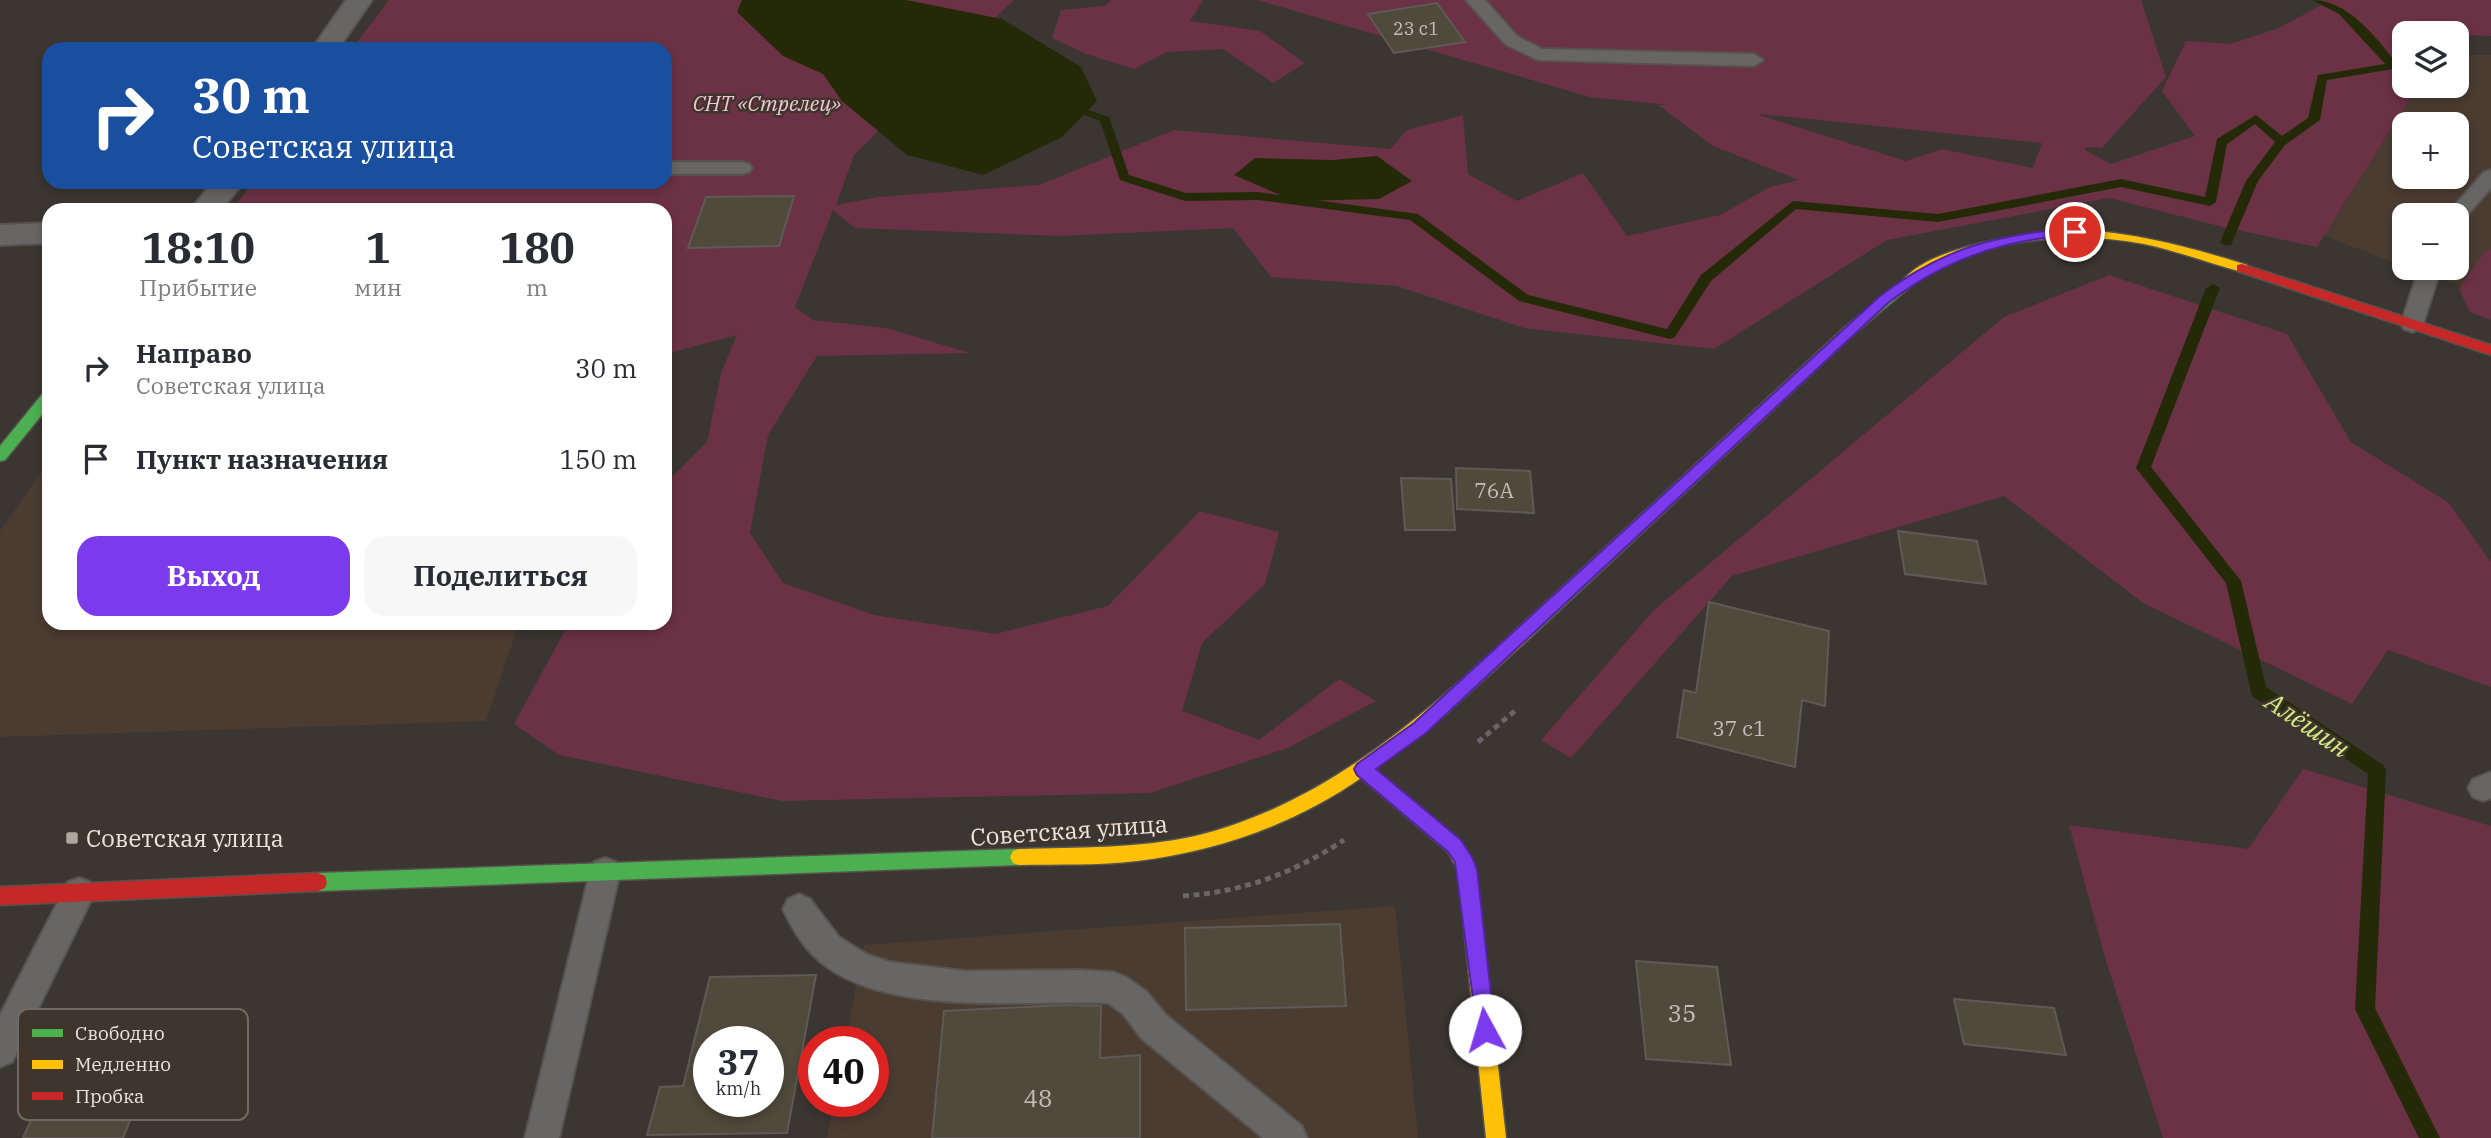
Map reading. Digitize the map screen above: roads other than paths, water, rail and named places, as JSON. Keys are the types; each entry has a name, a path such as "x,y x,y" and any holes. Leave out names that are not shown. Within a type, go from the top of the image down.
{"street":[{"path":"330,42 359,0"},
{"path":"211,203 223,189"},
{"name":"Советская улица","path":"0,896 1137,853 1203,840 1270,818 1335,788 1420,728 1884,299 1922,271 1957,255 2020,238 2053,233 2096,232 2175,246 2412,324"},
{"path":"0,235 42,233"},
{"path":"2412,324 2491,351"},
{"path":"0,456 42,405"},
{"path":"1363,769 1454,846 1467,869 1496,1138"}],"lane":[{"path":"1475,0 1511,40 1538,54 1754,60"},
{"path":"672,168 742,168"},
{"path":"2467,203 2491,176"},
{"path":"2412,324 2426,280"},
{"path":"542,1138 605,872"},
{"path":"20,1009 79,892"},
{"path":"799,909 827,947 860,967 894,979 930,985 1114,988 1135,1003 1154,1027 1290,1138"},
{"path":"0,1049 18,1013"}],"waterway":[{"path":"2281,142 2314,120 2322,77 2393,66 2343,12 2317,0"},
{"path":"1067,106 1105,119 1124,177 1185,197 1258,196 1414,217 1524,298 1670,334 1706,278 1793,205 1938,218 2121,183 2210,202 2221,142 2256,118 2281,142"},
{"path":"2226,242 2252,181 2281,142"},
{"name":"Алёшин","path":"2213,288 2143,468 2233,581 2258,691 2377,770 2365,1009 2430,1138"}],"place":[{"name":"Советская улица","path":"72,838"}],"park label":[{"name":"СНТ «Стрелец»","path":"767,103"}]}
